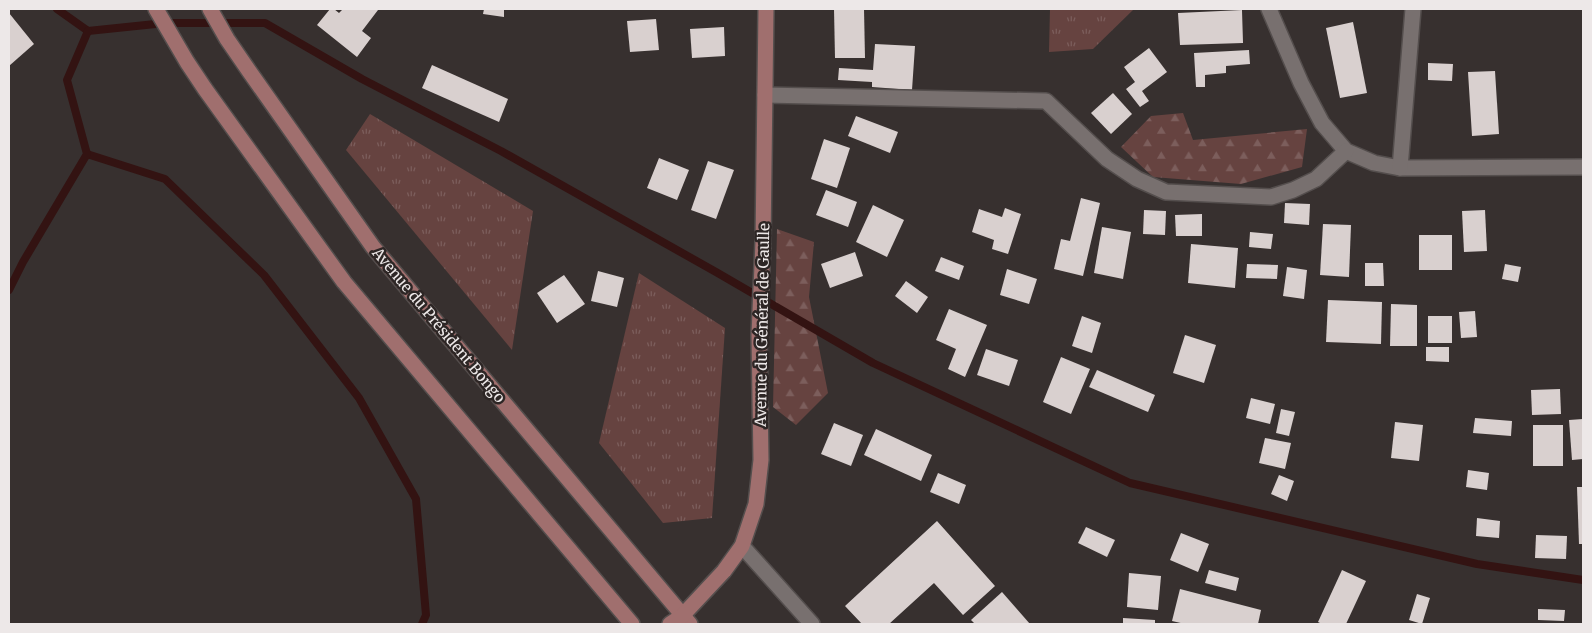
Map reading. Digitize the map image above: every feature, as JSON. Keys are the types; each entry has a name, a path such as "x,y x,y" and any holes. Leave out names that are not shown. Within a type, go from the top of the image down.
{"street":[{"path":"156,9 204,89 344,282 632,624"},
{"name":"Avenue du Président Bongo","path":"210,9 227,39 373,247 681,621"},
{"name":"Avenue du Général de Gaulle","path":"681,621 724,571 742,546 756,504 761,460 759,335 763,242 766,9"},
{"path":"1268,9 1301,83 1322,123 1346,151 1374,163 1400,168 1583,167"},
{"path":"1400,168 1413,9"},
{"path":"765,95 1046,101 1107,159 1137,179 1166,192 1271,197 1293,190 1316,179 1346,151"},
{"path":"742,546 812,624"}],"green space":[{"path":"1050,9 1134,9 1093,49 1049,52"},
{"path":"1183,113 1193,140 1307,129 1302,167 1241,184 1153,177 1121,147 1151,116"},
{"path":"370,114 533,211 512,350 346,150"},
{"path":"777,229 814,242 809,297 828,393 796,425 773,407"},
{"path":"639,273 725,328 712,518 663,523 599,443"}],"building":[{"path":"330,9 334,9 339,13 343,9 378,10 362,31 371,38 357,57 317,25"},
{"path":"484,9 504,9 504,17 483,14"},
{"path":"834,9 864,9 865,58 835,58"},
{"path":"1242,10 1243,43 1180,45 1178,13"},
{"path":"9,13 34,44 9,66"},
{"path":"656,19 659,50 630,52 627,21"},
{"path":"1353,22 1367,93 1340,98 1326,28"},
{"path":"724,27 725,56 692,58 690,29"},
{"path":"875,44 915,46 912,90 872,87 872,82 838,80 839,68 873,70"},
{"path":"1149,48 1167,72 1142,91 1149,101 1140,107 1126,89 1135,82 1124,67"},
{"path":"1249,50 1250,64 1226,66 1226,73 1205,75 1205,87 1196,87 1194,53"},
{"path":"1428,63 1453,64 1452,81 1428,80"},
{"path":"432,65 508,99 499,122 422,88"},
{"path":"1495,71 1499,134 1472,136 1468,72"},
{"path":"1113,93 1132,114 1111,134 1091,113"},
{"path":"856,116 898,132 890,153 848,136"},
{"path":"824,139 850,148 837,188 811,179"},
{"path":"659,158 689,170 677,200 647,188"},
{"path":"708,161 734,170 716,219 691,210"},
{"path":"826,190 857,202 848,227 816,215"},
{"path":"1081,198 1100,203 1083,276 1054,269 1061,239 1070,241"},
{"path":"1285,203 1310,204 1309,225 1284,223"},
{"path":"873,205 904,220 887,257 856,242"},
{"path":"1005,208 1021,214 1008,254 992,249 994,240 972,232 979,209 1002,217"},
{"path":"1144,210 1166,211 1165,235 1143,234"},
{"path":"1485,210 1487,251 1464,252 1462,211"},
{"path":"1202,214 1202,236 1176,236 1175,215"},
{"path":"1323,224 1351,225 1349,277 1320,275"},
{"path":"1102,227 1131,232 1123,279 1094,273"},
{"path":"1250,232 1273,234 1271,249 1249,247"},
{"path":"1419,235 1452,235 1452,270 1419,270"},
{"path":"1191,244 1238,248 1235,288 1188,283"},
{"path":"855,252 863,276 830,288 821,264"},
{"path":"941,257 964,266 959,280 935,271"},
{"path":"1365,263 1383,263 1384,286 1365,286"},
{"path":"1247,264 1278,265 1277,279 1246,278"},
{"path":"1505,264 1521,267 1518,282 1502,279"},
{"path":"1287,267 1307,270 1304,299 1283,296"},
{"path":"1007,269 1037,279 1029,304 1000,295"},
{"path":"598,271 624,278 617,307 591,301"},
{"path":"564,275 585,304 557,323 537,293"},
{"path":"906,281 928,297 917,313 895,296"},
{"path":"1328,300 1382,302 1381,344 1326,342"},
{"path":"1391,304 1417,305 1417,346 1390,346"},
{"path":"949,309 987,325 965,377 948,369 956,349 936,340"},
{"path":"1475,311 1477,337 1461,338 1459,312"},
{"path":"1082,316 1101,323 1092,353 1072,346"},
{"path":"1428,316 1452,316 1452,343 1428,343"},
{"path":"1185,335 1216,345 1204,383 1173,373"},
{"path":"1426,347 1449,347 1449,362 1426,361"},
{"path":"986,349 1018,360 1009,386 977,375"},
{"path":"1061,357 1090,369 1071,414 1043,402"},
{"path":"1097,370 1155,395 1148,412 1089,387"},
{"path":"1560,389 1561,414 1532,415 1531,390"},
{"path":"1251,398 1275,404 1270,424 1246,418"},
{"path":"1281,409 1295,412 1289,436 1276,433"},
{"path":"1475,418 1512,421 1511,436 1473,433"},
{"path":"1583,419 1583,459 1572,460 1569,420"},
{"path":"1395,422 1423,425 1419,461 1391,458"},
{"path":"834,423 863,435 851,466 821,454"},
{"path":"1533,425 1563,425 1563,466 1533,466"},
{"path":"876,429 932,455 921,481 864,455"},
{"path":"1265,438 1291,443 1285,469 1259,463"},
{"path":"1468,470 1489,473 1487,490 1466,487"},
{"path":"938,473 966,485 959,504 930,492"},
{"path":"1279,475 1294,481 1287,501 1271,494"},
{"path":"1577,487 1583,487 1583,544 1579,544"},
{"path":"1477,518 1500,521 1499,538 1476,536"},
{"path":"937,521 995,586 963,615 934,583 889,624 862,624 845,606"},
{"path":"1086,527 1115,540 1107,557 1078,543"},
{"path":"1181,533 1209,544 1198,572 1170,560"},
{"path":"1536,535 1567,536 1566,559 1535,558"},
{"path":"1209,570 1239,578 1236,591 1205,583"},
{"path":"1342,570 1366,581 1346,624 1322,624 1318,622"},
{"path":"1129,573 1161,576 1158,610 1127,607"},
{"path":"1180,589 1261,610 1258,624 1185,624 1172,621"},
{"path":"1002,592 1030,624 975,624 971,620"},
{"path":"1417,594 1430,598 1422,624 1409,620"},
{"path":"1538,609 1565,610 1564,621 1538,620"},
{"path":"1123,618 1155,620 1155,624 1123,624"}],"waterway":[{"path":"57,9 88,31 165,23 265,23 362,79 501,151 873,363 1130,483 1477,564 1583,580"},
{"path":"9,290 23,262 87,154 67,80 88,31"},
{"path":"87,154 165,179 264,275 359,398 416,499 426,615 422,624"}]}
